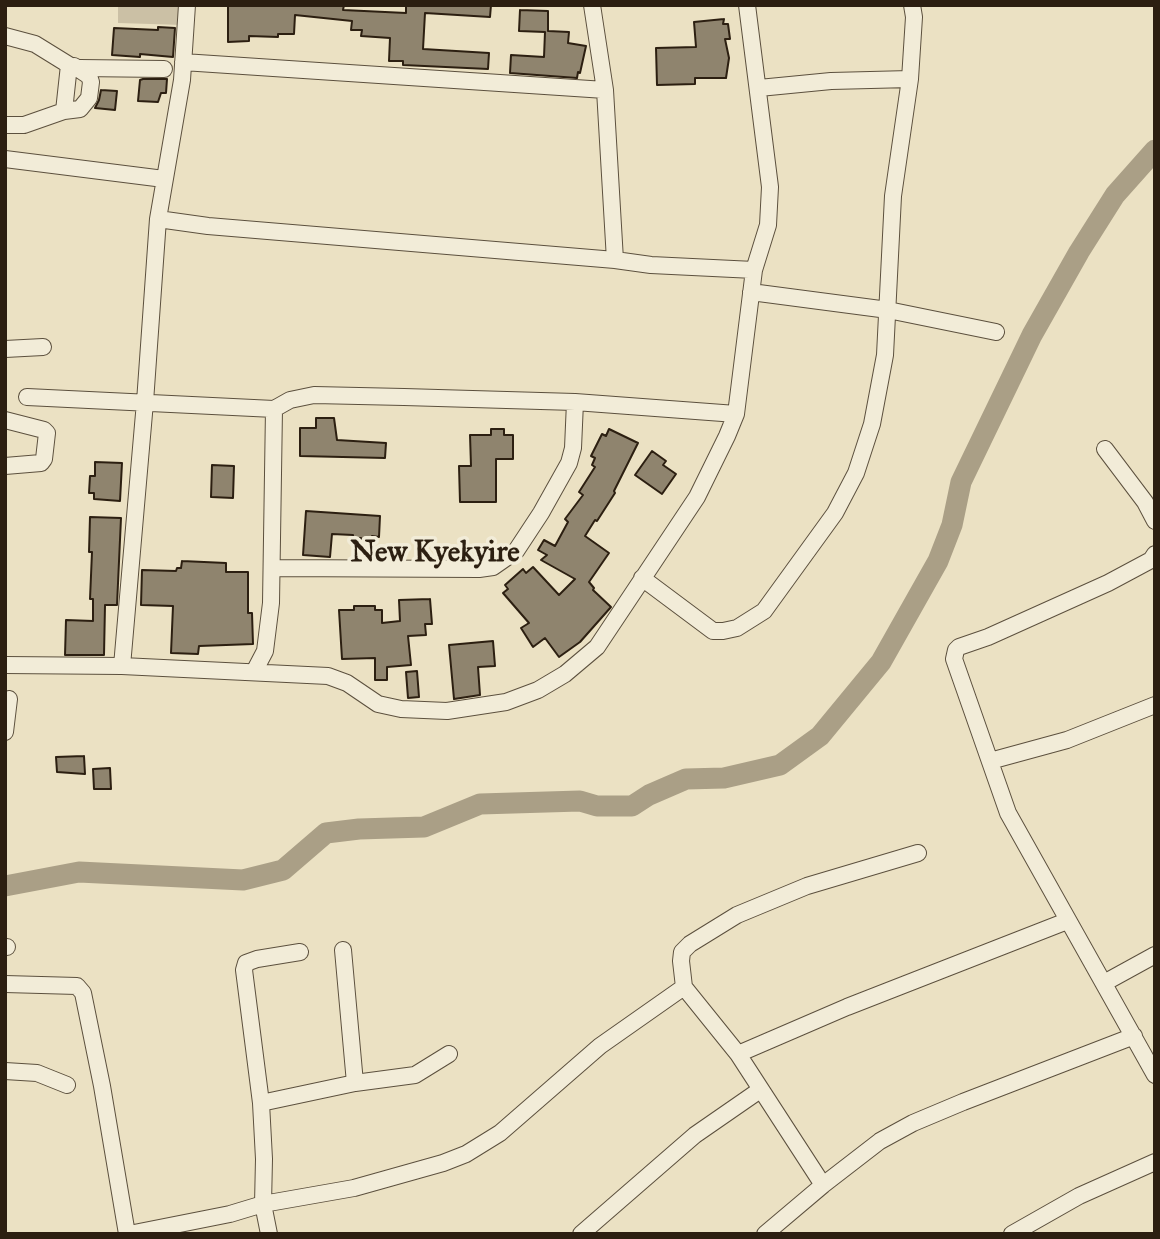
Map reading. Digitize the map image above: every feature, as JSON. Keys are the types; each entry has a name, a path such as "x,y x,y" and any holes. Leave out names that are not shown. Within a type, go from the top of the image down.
{"street":[{"path":"122,666 158,219 178,107 187,5"},
{"path":"592,5 605,90 614,260"},
{"path":"5,665 122,666 328,676 347,683 378,704 401,709 447,711 506,702 538,690 565,674 597,647 697,497 736,414 754,270 768,225 771,187 747,5"},
{"path":"642,578 713,631 737,628 764,611 835,513 856,472 879,395 888,310 893,197 910,79 914,17 912,5"},
{"path":"5,36 34,44 75,66 89,76 91,82 89,98 80,109 64,111 24,125 5,125"},
{"path":"183,62 605,90"},
{"path":"75,66 164,69"},
{"path":"64,111 75,66"},
{"path":"760,88 831,81 910,79"},
{"path":"5,159 164,179"},
{"path":"158,219 296,234 651,265 754,270"},
{"path":"751,292 888,310 996,332"},
{"path":"5,349 43,347"},
{"path":"27,397 274,409 290,400 314,395 575,402 736,414"},
{"path":"272,568 493,567 516,551 569,463 573,448 575,402"},
{"path":"254,672 265,651 272,568 274,409"},
{"path":"5,420 47,433 44,459 41,463 5,466"},
{"path":"1105,449 1146,502 1155,521"},
{"path":"1155,554 1151,560 1108,583 956,650 954,659 1008,813 1066,922 1155,1075"},
{"path":"5,732 9,699"},
{"path":"990,761 1067,740 1155,705"},
{"path":"823,1185 738,1054 684,986 682,952 690,944 737,915 807,886 919,853"},
{"path":"738,1054 847,1007 1066,922"},
{"path":"343,950 355,1083"},
{"path":"269,1234 263,1203 261,1103 244,970 246,963 257,959 300,952"},
{"path":"1104,984 1155,955"},
{"path":"5,984 77,986 83,993 128,1234 230,1214 263,1203 354,1188 466,1154 500,1132 600,1046 684,986"},
{"path":"765,1234 880,1141 913,1123 1133,1036"},
{"path":"261,1103 355,1083 415,1075 449,1054"},
{"path":"5,1071 37,1073 67,1085"},
{"path":"581,1234 695,1135 760,1090"},
{"path":"1012,1234 1079,1196 1155,1162"}],"shaded area":[{"path":"118,5 183,5 183,25 118,23"}],"building":[{"path":"228,5 344,5 343,10 406,13 406,5 491,5 490,17 425,13 423,49 489,53 488,69 403,65 403,61 389,61 390,38 361,36 362,30 351,30 352,21 295,15 294,34 278,34 278,37 249,36 249,41 228,42"},
{"path":"520,10 548,11 548,31 569,32 568,43 586,46 577,78 510,73 511,55 544,57 545,32 519,31"},
{"path":"724,19 723,24 728,24 730,39 725,39 729,58 726,78 695,78 695,84 657,85 656,48 696,47 694,22"},
{"path":"158,27 175,28 173,57 112,55 114,28 158,30"},
{"path":"167,79 166,93 161,93 158,102 138,101 140,80"},
{"path":"101,90 117,91 115,110 95,108"},
{"path":"316,418 334,418 337,440 386,443 385,458 300,456 300,428 316,428"},
{"path":"491,429 504,429 504,435 513,435 513,459 496,459 496,502 460,502 459,466 471,466 470,435 491,435"},
{"path":"609,429 638,443 615,493 585,536 609,553 589,582 593,590 611,607 580,642 559,657 545,638 533,647 521,628 529,623 503,593 508,589 505,585 523,569 526,573 533,567 559,595 575,579 541,560 547,555 538,550 544,540 555,546 568,522 565,519 583,495 579,492 595,467 592,465 595,458 591,456 602,434 606,436"},
{"path":"652,451 666,461 663,465 676,474 662,494 635,475"},
{"path":"95,462 122,463 120,501 94,499 94,493 89,493 90,476 95,476"},
{"path":"212,465 234,466 233,498 211,497"},
{"path":"306,511 380,516 379,537 372,536 372,542 361,541 361,538 353,538 353,535 332,534 330,557 303,555"},
{"path":"90,517 121,518 117,605 105,605 104,655 65,655 66,620 93,621 93,599 90,599"},
{"path":"182,561 226,563 226,572 248,572 248,613 252,613 253,644 199,646 198,654 171,653 173,606 141,605 142,570 176,571 181,568"},
{"path":"430,599 432,624 425,624 426,635 408,636 411,665 387,667 387,680 375,680 375,658 342,659 339,610 354,610 354,606 375,606 375,610 382,610 382,623 400,621 399,600"},
{"path":"493,641 495,666 478,667 480,695 454,699 449,645"},
{"path":"417,671 419,697 408,698 406,672"},
{"path":"84,756 85,774 57,772 56,757"},
{"path":"110,768 111,789 94,789 93,769"}],"waterway":[{"path":"5,886 79,872 243,880 283,870 326,833 424,827 480,804 580,801 597,806 632,806 649,795 686,779 724,778 780,765 820,736 881,662 938,561 952,525 961,482 1032,335 1115,195 1155,150"}],"district":[{"name":"New Kyekyire","path":"435,554"}]}
